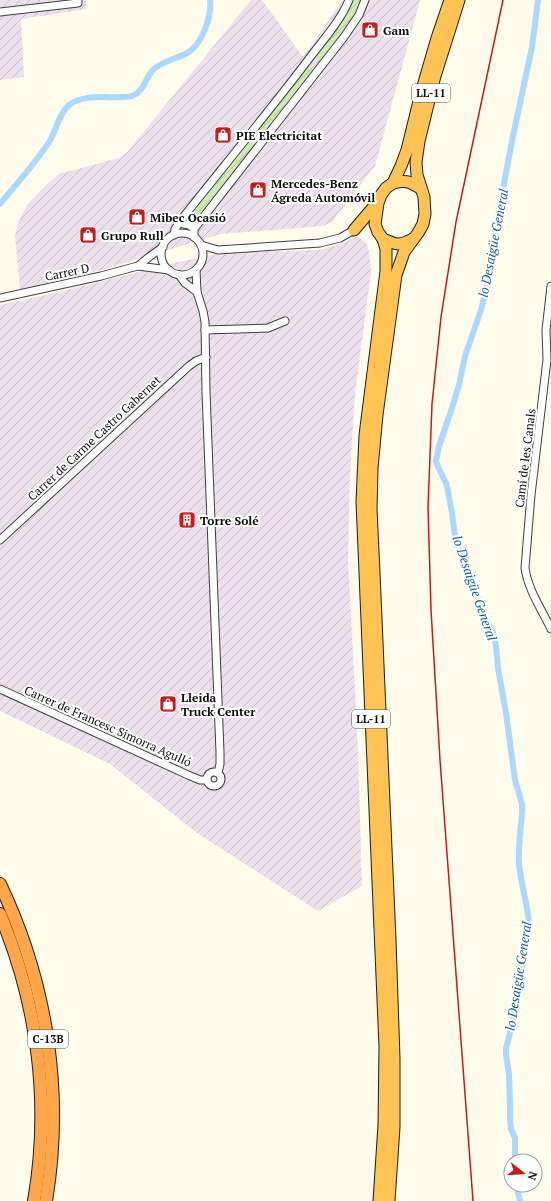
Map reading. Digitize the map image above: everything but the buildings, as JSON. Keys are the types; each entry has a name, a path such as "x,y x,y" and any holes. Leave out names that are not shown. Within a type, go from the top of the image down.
{"highway":[{"name":"LL-11","path":"379,1201 384,1125 385,1047 362,502 365,436 386,271 386,249 376,224 378,203 384,192 393,183 407,150 421,93 450,0"},
{"name":"LL-11","path":"389,1201 394,1126 394,1058 391,948 374,573 372,474 377,415 396,275 401,258 423,224 425,214 424,197 420,188 416,162 419,141 435,76 459,0"},
{"path":"393,183 402,181 410,182 420,188"},
{"path":"354,230 378,203"},
{"path":"354,230 364,229 381,235 395,244 403,244 413,239"},
{"name":"C-13B","path":"0,884 15,917 28,954 39,993 48,1037 52,1074 53,1117 51,1162 46,1201"},
{"name":"C-13B","path":"0,914 14,949 24,981 38,1055 42,1127 40,1160 34,1201"}],"street":[{"path":"174,236 175,228 309,59 345,10 349,0"},
{"path":"194,237 194,229 321,68 359,14 365,0"},
{"path":"0,12 78,2"},
{"path":"309,59 321,68"},
{"path":"249,135 261,143"},
{"path":"179,223 189,225 194,229"},
{"path":"201,245 218,250 320,243 340,238 354,230"},
{"path":"196,292 185,283 179,275 166,267 162,259 163,247 166,241 174,236 186,234 194,237 201,245 203,256 202,261"},
{"name":"Carrer D","path":"138,266 163,247"},
{"path":"179,275 188,274 196,270 202,261 218,250"},
{"name":"Carrer D","path":"0,298 138,266 169,270"},
{"path":"196,270 196,292 204,315 205,330 220,758 218,773 222,779 218,785 212,786 207,780 209,774 214,772 218,773"},
{"name":"Camí de les Canals","path":"551,286 546,330 547,360 531,495 525,568 533,592 551,629"},
{"path":"205,330 268,328 285,321"},
{"name":"Carrer de Carme Castro Gabernet","path":"0,540 189,366 206,357"},
{"name":"Carrer de Francesc Simorra Agulló","path":"0,689 188,775 200,780 207,780"}],"shaded area":[{"path":"0,0 86,0 87,9 21,19 24,77 0,80"},
{"path":"251,0 262,0 303,57 342,0 420,0 375,166 332,222 323,226 221,234 98,271 20,290 15,236 18,223 27,205 59,174 119,158 128,151"},
{"path":"357,236 366,243 369,251 371,272 355,394 350,474 348,559 358,751 362,886 318,911 197,833 110,764 0,711 0,305 55,293 178,262 224,253 319,250 341,244"}],"green space":[{"path":"353,0 361,0 354,17 321,61 318,60 315,55 339,26"},
{"path":"307,66 312,68 314,72 270,125 272,127 263,136 260,136 256,130"},
{"path":"248,141 253,143 255,147 193,221 188,219 190,215"}],"waterway":[{"path":"0,204 44,150 52,137 62,113 69,105 81,99 95,97 133,96 143,87 154,69 161,64 187,53 197,44 208,22 210,0"},
{"name":"lo Desaigüe General","path":"515,1153 515,1138 511,1129 510,1121 509,1074 506,1048 512,1025 529,924 519,862 522,804 515,780 494,636 492,629 483,618 480,611 476,589 457,546 448,491 436,461 439,446 459,385 465,356 481,310 491,269 497,220 532,47 538,0"},
{"name":"lo Desaigüe General","path":"518,1193 520,1201"}],"railway":[{"path":"473,1201 440,760 431,610 428,507 432,404 441,317 456,222 503,0"}],"place":[{"name":"Gam","path":"370,30"},
{"name":"PIE Electricitat","path":"223,135"},
{"name":"Mercedes-Benz Ágreda Automóvil","path":"258,190"},
{"name":"Mibec Ocasió","path":"137,217"},
{"name":"Grupo Rull","path":"88,235"},
{"name":"Torre Solé","path":"187,520"},
{"name":"Lleida Truck Center","path":"168,704"}]}
